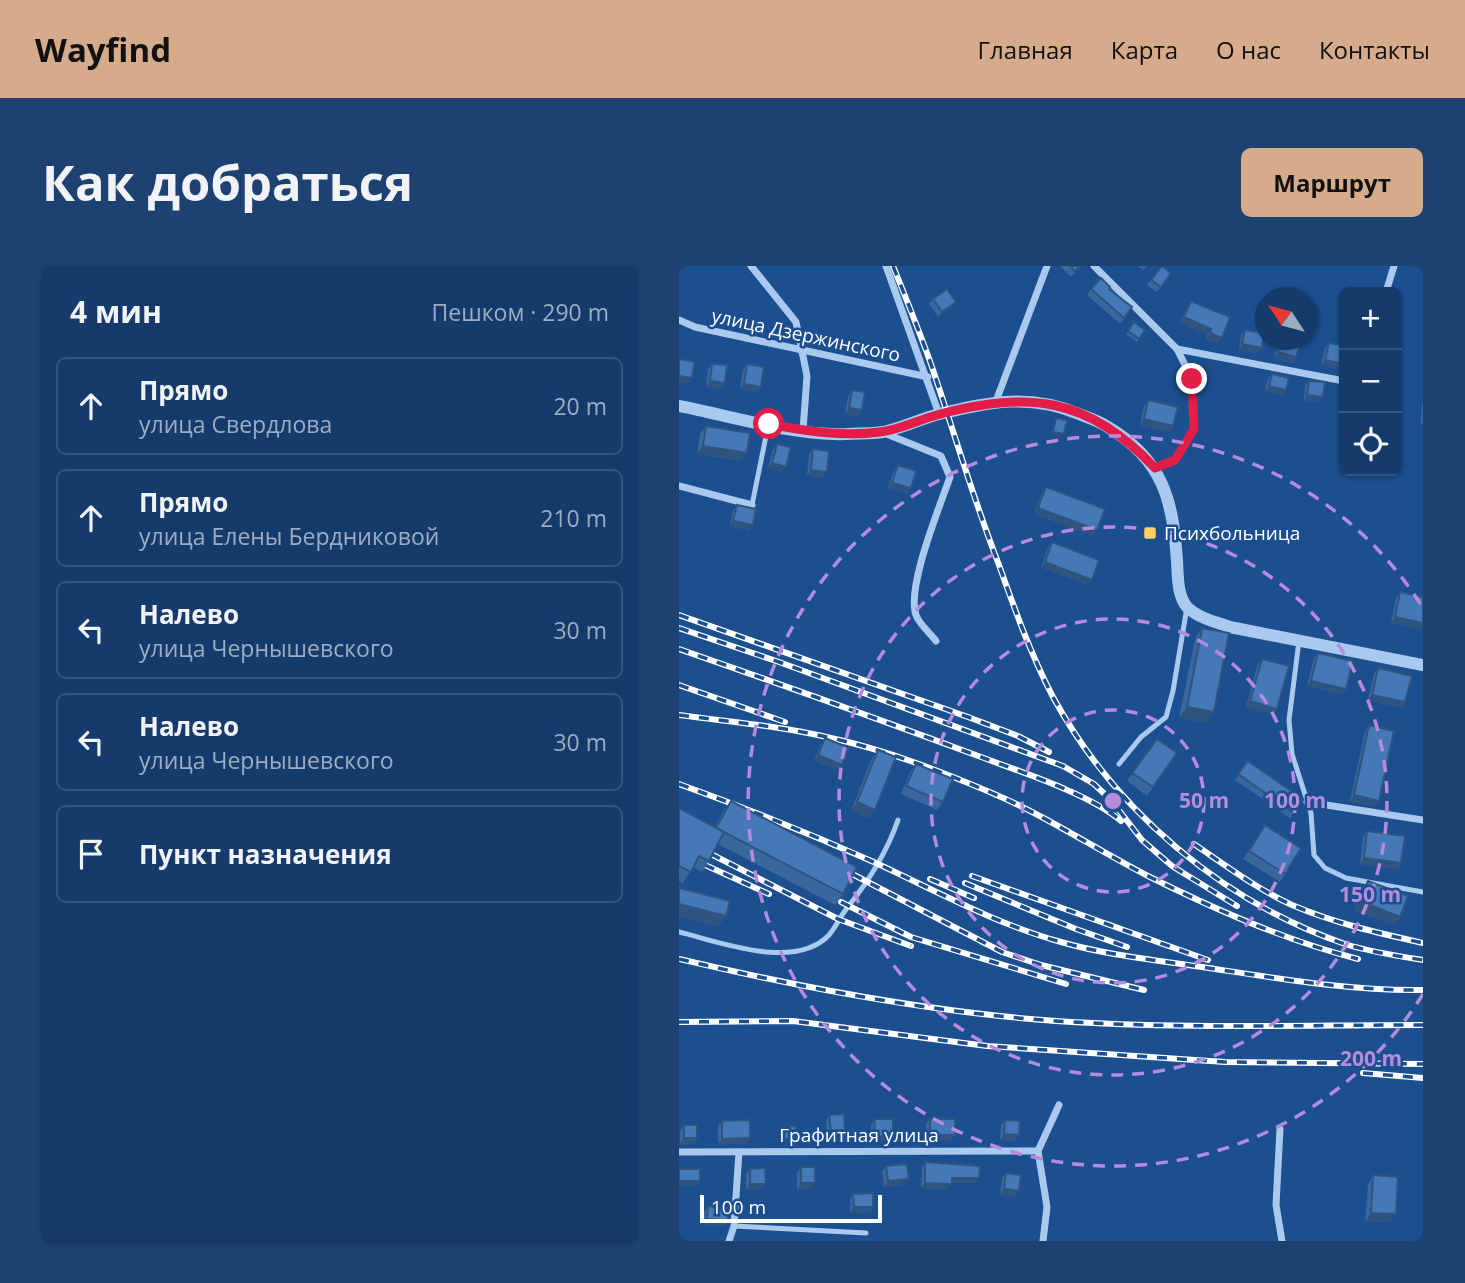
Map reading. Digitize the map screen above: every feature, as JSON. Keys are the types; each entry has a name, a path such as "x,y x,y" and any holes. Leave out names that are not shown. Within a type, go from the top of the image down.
{"street":[{"path":"751,266 796,321 807,376 803,430"},
{"path":"886,266 928,377 939,414"},
{"path":"996,401 1047,266"},
{"path":"1094,266 1178,349 1192,379 1194,429 1175,460 1155,468"},
{"path":"1388,287 1394,266"},
{"name":"улица Дзержинского","path":"679,320 695,327 928,377"},
{"path":"1178,349 1339,380"},
{"path":"679,405 769,424 842,434 882,432 939,414 996,401 1027,400 1058,405 1106,425 1133,444 1155,468 1168,497 1175,536 1178,587 1187,607 1205,618 1230,627 1423,665"},
{"path":"882,432 941,456 950,477 927,541 915,593 916,615 936,641"},
{"path":"679,486 752,505"},
{"path":"1307,802 1423,820"},
{"path":"1043,1241 1047,1207 1038,1151 1059,1105"},
{"path":"1280,1129 1276,1205 1282,1241"},
{"name":"Графитная улица","path":"679,1152 1038,1151"},
{"path":"729,1241 734,1226 739,1152"}],"lane":[{"path":"752,505 769,424"},
{"path":"1119,764 1141,737 1166,717 1187,607"},
{"path":"1300,639 1289,720 1292,754 1311,813 1314,855 1325,868 1346,878 1423,891"},
{"path":"679,932 752,950 788,953 810,949 828,936 860,892 891,840 898,820"},
{"path":"734,1226 866,1233"}],"building":[{"path":"1162,266 1171,273 1161,287 1151,280"},
{"path":"1101,278 1109,289 1132,307 1124,318 1091,289"},
{"path":"947,289 956,302 942,312 933,299"},
{"path":"1191,301 1230,317 1222,338 1210,333 1211,329 1184,317"},
{"path":"1134,322 1145,330 1139,339 1128,331"},
{"path":"1245,330 1255,332 1255,347 1242,344"},
{"path":"1329,343 1339,345 1339,363 1325,360"},
{"path":"1278,350 1298,350 1296,357"},
{"path":"679,359 695,362 692,378 679,376"},
{"path":"712,364 727,365 725,383 710,381"},
{"path":"747,364 764,367 761,387 744,384"},
{"path":"1272,374 1289,378 1286,390 1269,386"},
{"path":"1309,381 1325,382 1323,397 1307,395"},
{"path":"852,390 865,392 862,410 849,408"},
{"path":"1148,400 1178,407 1173,426 1144,419"},
{"path":"1056,418 1067,420 1064,434 1053,432"},
{"path":"706,426 750,433 747,453 703,446"},
{"path":"777,444 791,447 786,467 772,463"},
{"path":"813,449 829,451 827,472 811,470"},
{"path":"898,465 916,471 911,488 892,483"},
{"path":"1046,487 1105,509 1097,530 1038,508"},
{"path":"737,505 756,509 753,525 733,521"},
{"path":"1052,542 1099,560 1092,580 1045,562"},
{"path":"1400,592 1423,597 1423,623 1395,617"},
{"path":"1202,628 1229,633 1214,712 1187,707"},
{"path":"1318,653 1353,661 1346,689 1311,681"},
{"path":"1262,659 1289,666 1277,709 1250,701"},
{"path":"1378,668 1412,676 1405,702 1372,695"},
{"path":"1369,725 1394,731 1379,801 1354,795"},
{"path":"825,738 849,748 842,765 818,755"},
{"path":"1157,739 1177,753 1153,787 1132,773"},
{"path":"878,750 896,757 875,810 857,802"},
{"path":"1248,761 1303,799 1294,813 1238,774"},
{"path":"916,764 953,779 943,802 906,786"},
{"path":"731,801 857,867 843,894 716,828"},
{"path":"679,808 724,832 709,861 699,856 691,872 679,866"},
{"path":"1265,825 1301,848 1285,874 1249,851"},
{"path":"1367,831 1405,836 1401,863 1364,858"},
{"path":"1368,881 1408,896 1400,917 1360,901"},
{"path":"679,888 730,901 726,916 679,904"},
{"path":"844,1114 845,1130 831,1131 829,1115"},
{"path":"875,1119 893,1119 893,1137 874,1136"},
{"path":"930,1119 955,1119 955,1135 930,1135"},
{"path":"750,1120 750,1138 722,1139 722,1121"},
{"path":"1005,1120 1020,1121 1019,1135 1004,1134"},
{"path":"684,1125 697,1125 697,1138 684,1138"},
{"path":"784,1126 796,1126 796,1139 784,1139"},
{"path":"925,1162 980,1166 979,1178 952,1178 952,1184 925,1183"},
{"path":"907,1164 909,1179 888,1181 886,1166"},
{"path":"801,1167 815,1167 815,1183 801,1183"},
{"path":"765,1168 766,1184 750,1184 750,1169"},
{"path":"679,1169 700,1169 700,1181 679,1181"},
{"path":"1006,1173 1021,1175 1019,1191 1004,1189"},
{"path":"1373,1175 1398,1177 1396,1214 1371,1213"},
{"path":"873,1193 873,1207 854,1207 853,1194"},
{"path":"708,1206 728,1208 728,1221 707,1219"}],"railway":[{"path":"893,266 928,357 981,517 1030,649 1053,697 1078,739 1140,814 1177,848 1257,904 1300,926 1345,944 1423,960"},
{"path":"679,615 968,717 1018,736 1049,752"},
{"path":"679,628 1063,766 1094,784 1111,800 1142,840 1172,866 1237,906"},
{"path":"679,649 1035,777 1092,802 1121,821"},
{"path":"679,685 785,722"},
{"path":"679,715 812,734 913,762 1012,802 1146,875 1223,912 1303,943 1358,959"},
{"path":"679,784 827,842 990,916 1061,942 1131,957 1284,979 1340,986 1423,990"},
{"path":"1194,844 1254,884 1292,905 1340,922 1423,943"},
{"path":"711,854 838,919 911,946"},
{"path":"705,865 769,894"},
{"path":"835,865 1002,952 1041,965 1144,990"},
{"path":"972,876 1208,960"},
{"path":"930,879 974,898"},
{"path":"965,883 1127,947"},
{"path":"841,902 911,937 1066,984"},
{"path":"679,959 866,998 1008,1017 1148,1025 1423,1025"},
{"path":"679,1022 793,1021 987,1046 1225,1062 1423,1064"},
{"path":"1363,1073 1423,1078"}],"place":[{"name":"Психбольница","path":"1150,533"}],"route":[{"path":"769,424 842,434 882,432 939,414 996,401 1027,400 1058,405 1106,425 1133,444 1155,468 1175,460 1194,429 1192,379"}]}
